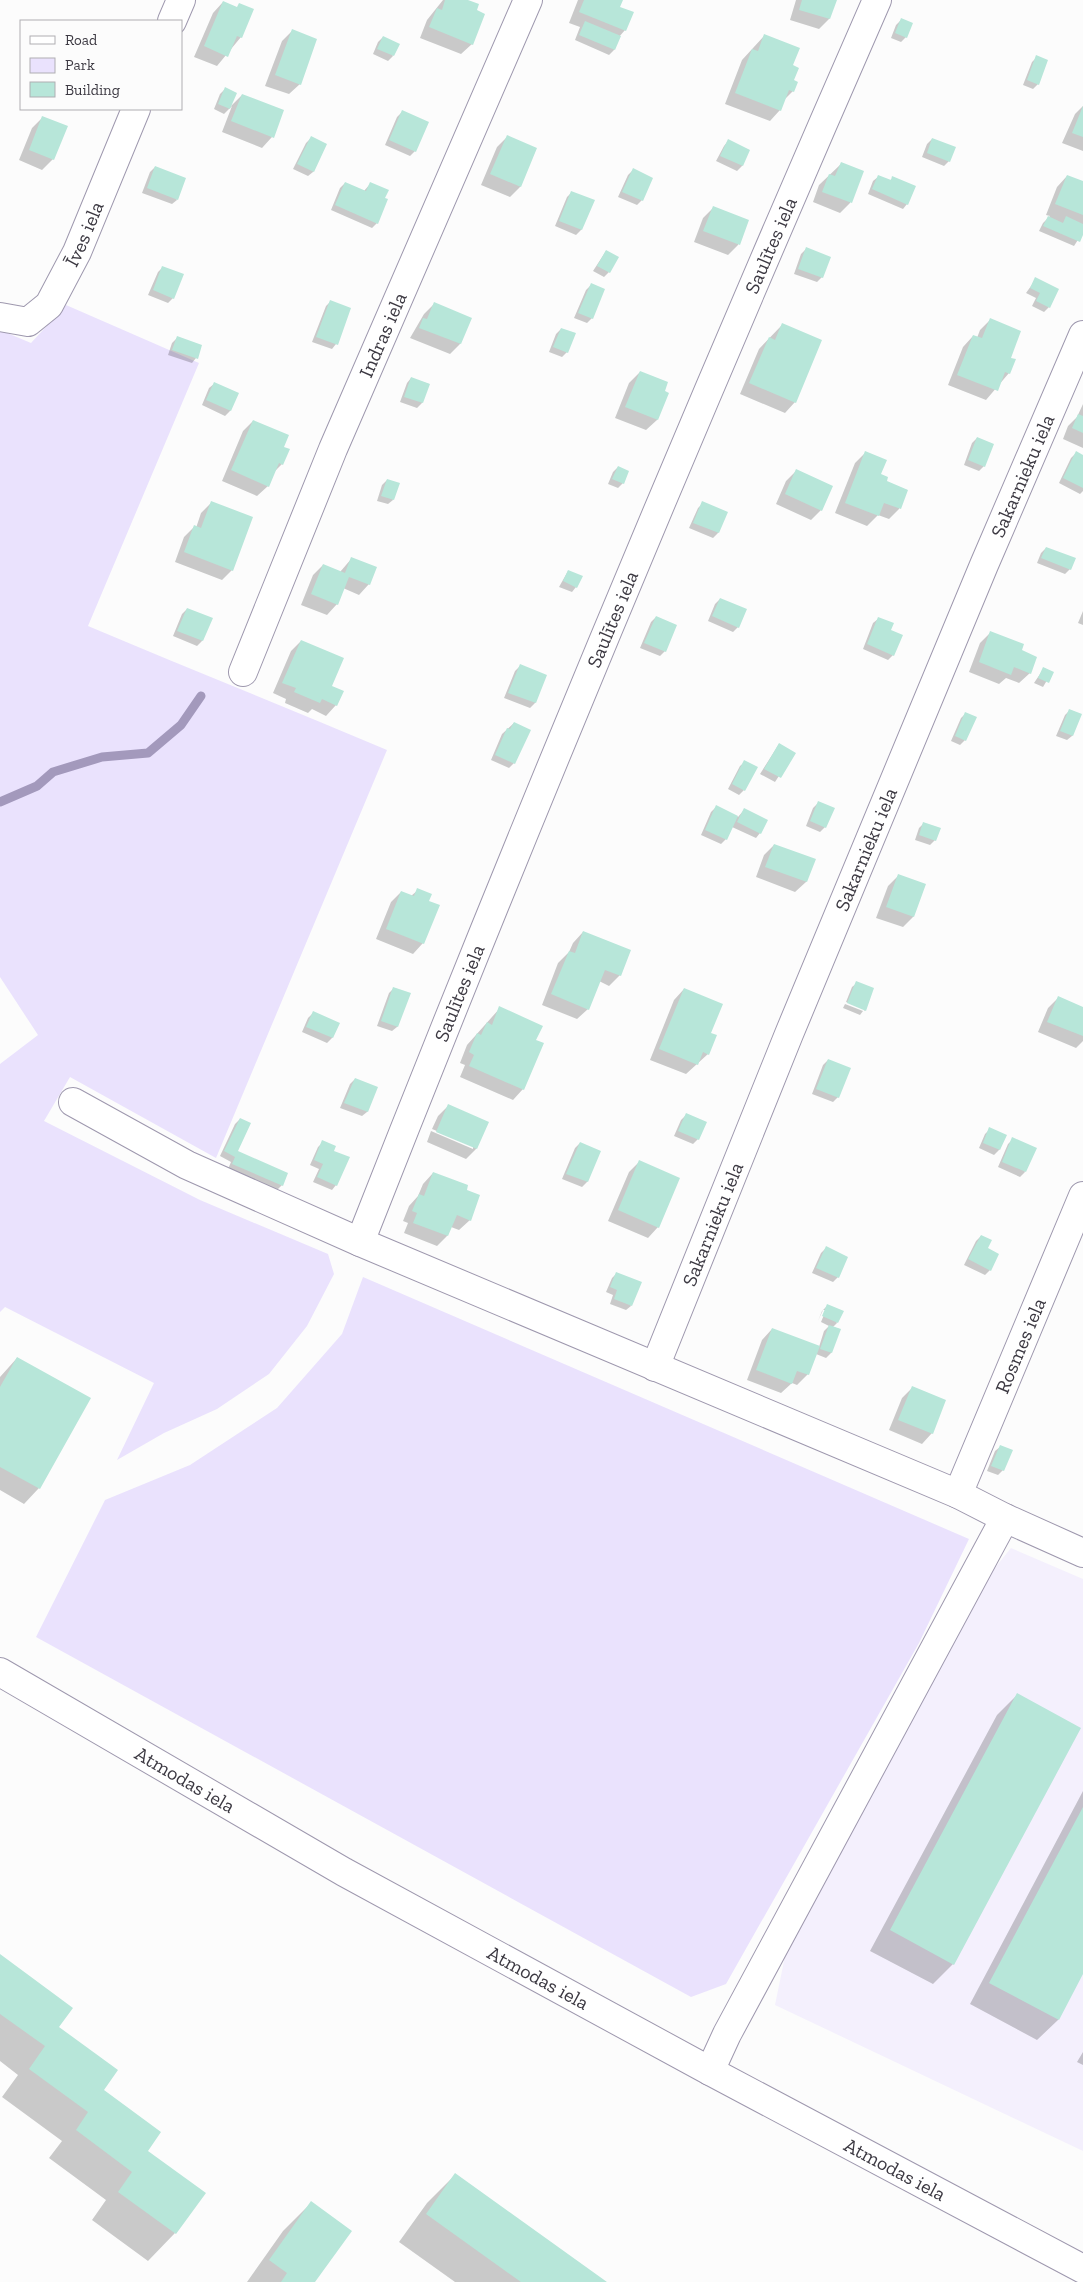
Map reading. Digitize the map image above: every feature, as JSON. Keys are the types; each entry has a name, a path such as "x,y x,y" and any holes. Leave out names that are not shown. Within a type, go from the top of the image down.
{"street":[{"path":"172,20 180,0"},
{"name":"Indras iela","path":"243,672 333,449 528,0"},
{"name":"Saulītes iela","path":"360,1242 456,997 665,491 877,0"},
{"name":"Īves iela","path":"0,317 28,322 49,305 77,252 136,110"},
{"name":"Sakarnieku iela","path":"655,1367 793,1025 984,565 1083,335"},
{"path":"73,1102 187,1165 360,1242 958,1494 1005,1518 1083,1553"},
{"name":"Rosmes iela","path":"958,1494 1083,1196"},
{"path":"710,2071 727,2034 1005,1518"},
{"name":"Atmodas iela","path":"0,1672 344,1872 710,2071 1083,2269"}],"shaded area":[{"path":"1011,1548 1083,1579 1083,2151 775,2005 792,1922 977,1590"}],"green space":[{"path":"66,305 199,363 88,626 387,750 216,1158 70,1077 44,1121 200,1200 328,1254 334,1274 307,1326 269,1374 217,1409 164,1433 117,1460 154,1383 5,1307 0,1312 0,1064 38,1035 0,977 0,330 31,343"},
{"path":"363,1277 969,1539 919,1643 726,1984 691,1997 36,1637 105,1500 190,1465 277,1408 342,1334"}],"building":[{"path":"445,0 468,0 479,4 477,10 485,14 473,45 429,27 437,8 442,10"},
{"path":"584,0 623,0 620,7 634,12 626,31 579,12"},
{"path":"802,0 837,0 830,19 799,10"},
{"path":"223,1 237,7 239,3 254,9 242,38 237,36 228,57 204,46"},
{"path":"901,18 913,23 907,38 895,33"},
{"path":"585,21 621,36 615,50 579,35"},
{"path":"292,29 317,39 301,85 275,75"},
{"path":"764,34 800,48 793,65 799,68 794,80 798,82 794,92 789,90 781,111 735,93 752,49 758,51"},
{"path":"383,36 400,44 394,56 377,49"},
{"path":"1036,55 1048,60 1039,85 1027,80"},
{"path":"225,87 237,93 230,109 218,104"},
{"path":"242,94 284,110 274,138 231,121"},
{"path":"1083,106 1083,137 1072,133"},
{"path":"402,110 429,122 416,152 389,140"},
{"path":"42,116 68,126 54,160 29,150"},
{"path":"507,135 537,148 521,187 490,174"},
{"path":"311,136 327,144 314,172 297,164"},
{"path":"932,138 956,147 950,162 927,153"},
{"path":"728,139 750,150 743,166 720,156"},
{"path":"841,162 864,171 852,203 822,192 829,174 835,176"},
{"path":"155,166 186,178 178,200 147,188"},
{"path":"633,168 653,178 643,201 622,192"},
{"path":"878,175 891,180 892,176 916,186 908,205 872,189"},
{"path":"1067,175 1083,181 1083,215 1055,204"},
{"path":"345,182 366,191 370,182 389,190 385,198 388,199 378,224 335,205"},
{"path":"571,191 595,200 582,230 559,221"},
{"path":"713,206 749,220 740,245 703,231"},
{"path":"1048,216 1063,223 1066,216 1083,224 1083,235 1080,242 1043,226"},
{"path":"806,247 831,257 823,278 798,269"},
{"path":"606,250 619,257 610,273 597,266"},
{"path":"162,266 184,274 174,299 153,290"},
{"path":"1035,277 1059,289 1050,308 1036,301 1040,293 1030,288"},
{"path":"591,283 605,289 593,319 578,313"},
{"path":"330,300 351,308 338,345 316,337"},
{"path":"434,302 472,318 461,344 419,328 423,318 427,319"},
{"path":"990,318 1021,331 1011,358 1016,359 1010,374 1005,372 998,391 957,375 973,335 982,338"},
{"path":"782,323 822,340 796,403 749,383 769,337 775,340"},
{"path":"561,328 576,333 568,353 553,347"},
{"path":"177,336 202,345 198,359 172,350"},
{"path":"640,371 668,382 665,391 669,393 658,420 625,407"},
{"path":"411,377 430,384 423,403 404,397"},
{"path":"214,382 239,393 231,411 206,400"},
{"path":"1078,414 1083,416 1083,433 1072,428"},
{"path":"253,420 289,435 284,447 290,449 283,465 279,463 269,487 231,470"},
{"path":"977,437 994,444 985,467 968,460"},
{"path":"865,451 887,460 881,474 888,477 887,481 908,490 901,509 884,503 879,516 845,503"},
{"path":"1076,451 1083,455 1083,488 1063,478"},
{"path":"618,466 629,471 624,484 612,479"},
{"path":"796,469 833,486 822,511 785,494"},
{"path":"387,479 400,483 394,500 381,496"},
{"path":"211,501 253,517 233,571 184,552 194,525 201,528"},
{"path":"702,501 728,512 719,533 693,523"},
{"path":"1046,547 1076,558 1071,570 1041,558"},
{"path":"351,557 377,567 370,585 349,577 338,605 311,594 323,564 345,573"},
{"path":"568,570 583,576 577,588 563,581"},
{"path":"720,598 747,609 739,628 712,616"},
{"path":"187,608 213,618 203,641 177,631"},
{"path":"656,616 677,625 666,652 644,643"},
{"path":"878,617 894,623 891,630 903,635 894,656 867,644"},
{"path":"990,631 1024,644 1022,650 1037,657 1031,674 1014,667 1011,675 979,662"},
{"path":"301,640 344,658 332,686 344,691 337,706 322,699 320,703 294,692 296,688 282,683"},
{"path":"520,664 547,675 536,703 508,693"},
{"path":"1043,667 1054,672 1049,683 1038,678"},
{"path":"1069,709 1082,714 1073,736 1060,731"},
{"path":"965,712 977,717 966,741 955,736"},
{"path":"514,722 531,730 515,764 495,755 507,728 510,729"},
{"path":"779,743 796,753 781,778 764,769"},
{"path":"744,760 758,767 745,791 732,784"},
{"path":"818,801 835,808 826,828 810,821"},
{"path":"716,805 738,816 727,840 705,830"},
{"path":"744,808 768,820 761,834 737,822"},
{"path":"923,822 941,828 936,841 919,835"},
{"path":"774,844 816,859 807,882 765,867"},
{"path":"898,874 926,884 914,917 886,907"},
{"path":"417,888 432,894 429,901 440,905 424,944 386,929 401,891 414,896"},
{"path":"583,931 631,950 621,976 605,970 589,1010 551,994 569,951 575,953"},
{"path":"856,981 874,988 866,1011 847,1003"},
{"path":"393,987 411,993 398,1027 381,1021"},
{"path":"684,988 723,1004 711,1033 717,1035 709,1055 703,1052 698,1065 659,1049"},
{"path":"1058,996 1083,1007 1083,1036 1047,1022"},
{"path":"499,1006 543,1026 536,1040 544,1043 524,1090 469,1066 474,1055 469,1052 477,1033 481,1035 487,1022 492,1025"},
{"path":"313,1011 340,1023 333,1038 306,1027"},
{"path":"828,1059 851,1068 839,1098 816,1089"},
{"path":"355,1078 378,1087 368,1112 344,1103"},
{"path":"448,1104 489,1122 477,1149 436,1132"},
{"path":"686,1113 707,1122 699,1140 678,1131"},
{"path":"240,1118 251,1123 238,1151 288,1173 283,1186 232,1164 235,1157 224,1151"},
{"path":"989,1127 1007,1135 1000,1150 983,1143"},
{"path":"1012,1137 1037,1148 1026,1172 1002,1162"},
{"path":"322,1140 336,1146 334,1151 350,1157 337,1186 317,1177 323,1164 314,1160"},
{"path":"580,1142 601,1151 588,1182 566,1174"},
{"path":"639,1160 680,1178 659,1228 618,1210"},
{"path":"433,1172 468,1185 467,1190 480,1195 471,1221 457,1215 448,1236 413,1223 417,1213 412,1211 419,1194 424,1196"},
{"path":"981,1235 992,1240 988,1248 999,1254 991,1271 968,1259"},
{"path":"826,1246 848,1257 839,1278 816,1268"},
{"path":"616,1272 642,1282 632,1306 614,1299 617,1290 610,1287"},
{"path":"827,1304 844,1311 838,1323 822,1316"},
{"path":"829,1325 841,1329 832,1353 820,1349"},
{"path":"772,1328 820,1346 809,1375 797,1371 792,1384 756,1370"},
{"path":"17,1357 91,1398 40,1489 0,1467 0,1387"},
{"path":"912,1386 946,1400 933,1434 898,1420"},
{"path":"1000,1445 1013,1450 1004,1471 991,1466"},
{"path":"1017,1693 1081,1728 954,1965 890,1930"},
{"path":"1083,1807 1083,1974 1059,2020 989,1983"},
{"path":"0,1954 73,2008 59,2027 118,2070 104,2090 161,2132 148,2151 206,2193 176,2234 118,2192 132,2172 76,2130 88,2112 29,2069 45,2046 0,2014"},
{"path":"455,2173 607,2282 521,2282 426,2214"},
{"path":"311,2201 352,2231 315,2282 281,2282 287,2273 269,2260"}],"waterway":[{"path":"0,802 37,786 53,772 102,757 148,753 181,725 201,696"}]}
